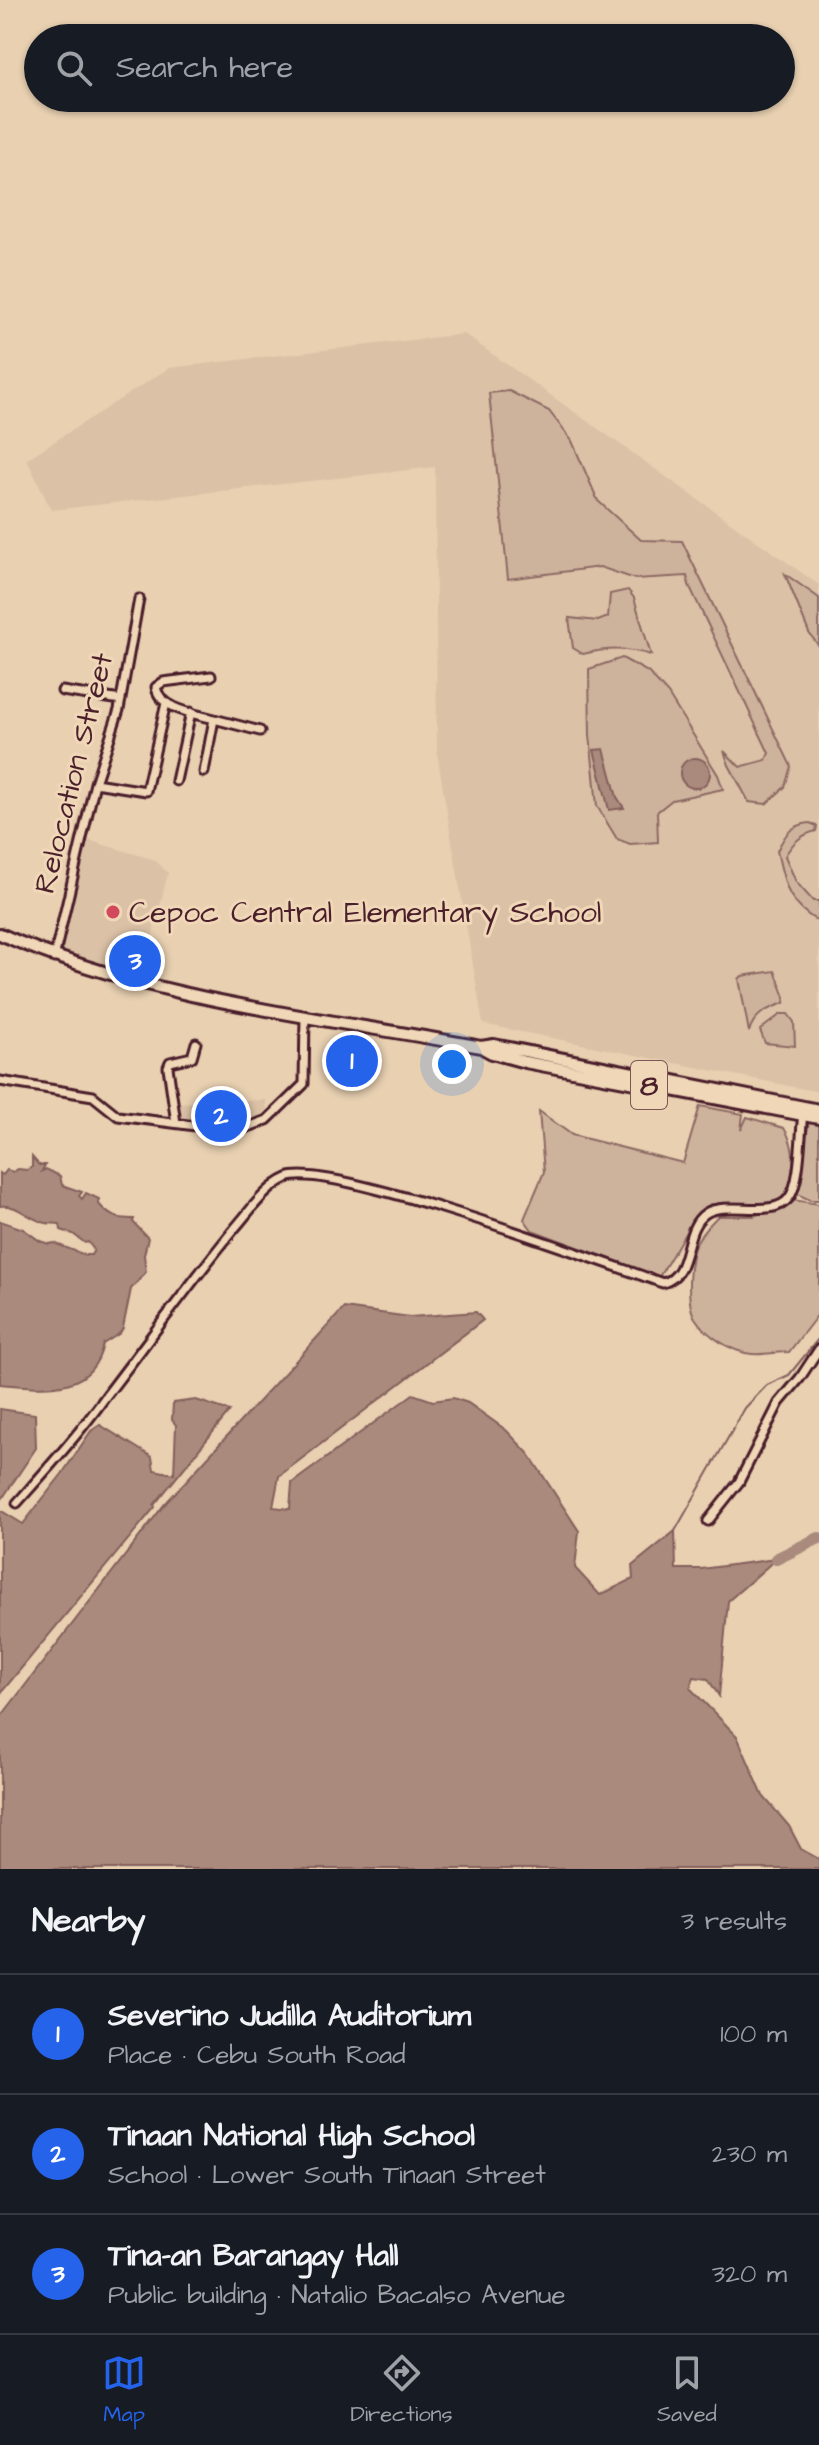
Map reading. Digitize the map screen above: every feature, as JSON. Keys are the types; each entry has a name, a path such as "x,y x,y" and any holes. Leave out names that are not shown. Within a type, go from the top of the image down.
{"highway":[{"name":"8","path":"0,934 54,958 164,989 481,1047 494,1045 804,1111 819,1118"},
{"name":"8","path":"804,1111 819,1110"}],"street":[{"name":"Relocation Street","path":"54,958 95,783 121,700 139,599"},
{"path":"211,676 163,682 156,687 157,694 166,703 191,712 260,731"},
{"path":"62,691 121,700"},
{"path":"95,783 146,791 166,703"},
{"path":"176,781 191,712"},
{"path":"204,772 214,719"},
{"path":"0,1081 93,1096 118,1116 219,1129 243,1129 267,1120 304,1084 305,1016"},
{"path":"176,1123 168,1067 170,1062 192,1057 196,1043"},
{"path":"17,1503 77,1435 193,1278 259,1200 287,1178 305,1175 349,1182 495,1225 663,1283 673,1280 679,1273 688,1239 701,1216 713,1209 776,1207 787,1202 794,1191 804,1111"},
{"path":"708,1521 739,1482 779,1403 819,1349"}],"shaded area":[{"path":"464,334 819,585 819,1092 483,1024 437,753 435,467 51,510 27,459 169,368"},
{"path":"509,391 549,411 572,441 598,501 641,540 682,541 791,766 785,787 766,804 749,802 724,751 740,767 766,760 769,753 687,576 635,579 600,567 508,579 489,393"},
{"path":"785,574 819,598 819,646 809,633"},
{"path":"628,590 634,598 651,655 617,650 583,654 573,648 569,618 598,621 608,617 610,594"},
{"path":"622,658 648,672 668,694 718,775 723,789 672,800 657,812 658,842 630,844 617,839 597,806 590,735 589,669"},
{"path":"604,749 617,797 624,808 609,810 594,750"},
{"path":"695,758 706,762 710,773 706,784 695,788 684,784 680,773 684,762"},
{"path":"810,823 817,826 816,831 798,840 785,856 796,882 813,901 819,901 819,922 794,901 785,884 777,851 789,831"},
{"name":"Cepoc Central Elementary School","path":"84,839 155,860 168,873 147,957 122,952 119,968 60,952"},
{"path":"775,971 785,997 784,1003 762,1013 749,1032 739,979"},
{"path":"781,1014 788,1014 794,1022 795,1046 765,1043 760,1030"},
{"path":"266,1100 264,1119 228,1127 177,1121 174,1103"},
{"path":"700,1106 743,1114 741,1130 747,1117 784,1128 791,1146 793,1164 790,1183 782,1201 749,1205 710,1204 690,1225 659,1277 532,1230 524,1219 544,1172 539,1111 572,1135 683,1163"},
{"path":"809,1121 819,1124 819,1200 797,1194"},
{"path":"32,1157 39,1165 45,1165 42,1171 46,1169 60,1176 62,1185 82,1192 79,1196 82,1199 86,1193 99,1199 98,1203 113,1216 134,1219 133,1222 148,1238 144,1255 146,1272 131,1289 120,1333 103,1344 97,1361 88,1373 76,1381 47,1387 0,1384 0,1221 23,1229 49,1244 54,1243 85,1255 91,1255 94,1250 88,1242 61,1230 60,1224 40,1222 12,1207 0,1206 0,1173 27,1170 32,1167"},
{"path":"793,1200 819,1204 819,1313 789,1352 744,1353 712,1336 693,1314 689,1281 695,1245 718,1216 754,1216"},
{"path":"344,1308 410,1317 476,1312 483,1320 279,1476 273,1507 290,1509 292,1483 413,1394 433,1401 453,1398 468,1403 506,1430 529,1454 579,1531 575,1568 600,1595 633,1579 632,1566 675,1531 676,1569 701,1569 776,1559 728,1601 719,1696 708,1679 694,1677 690,1688 737,1736 763,1796 789,1826 801,1849 819,1859 819,1869 0,1869 0,1718 164,1505"},
{"path":"196,1400 230,1411 0,1694 0,1510 23,1524 91,1431 100,1425 152,1457 154,1470 174,1474 176,1425 172,1420 173,1403"},
{"path":"0,1409 35,1414 36,1448 0,1502"}],"waterway":[{"path":"675,1531 745,1408 767,1385 789,1375 819,1338"},
{"path":"776,1559 819,1538"}],"place":[{"name":"Cepoc Central Elementary School","path":"113,912"},
{"name":"Tina-an Barangay Hall","path":"135,961"},
{"name":"Severino Judilla Auditorium","path":"352,1061"},
{"name":"Tinaan National High School","path":"221,1116"}]}
